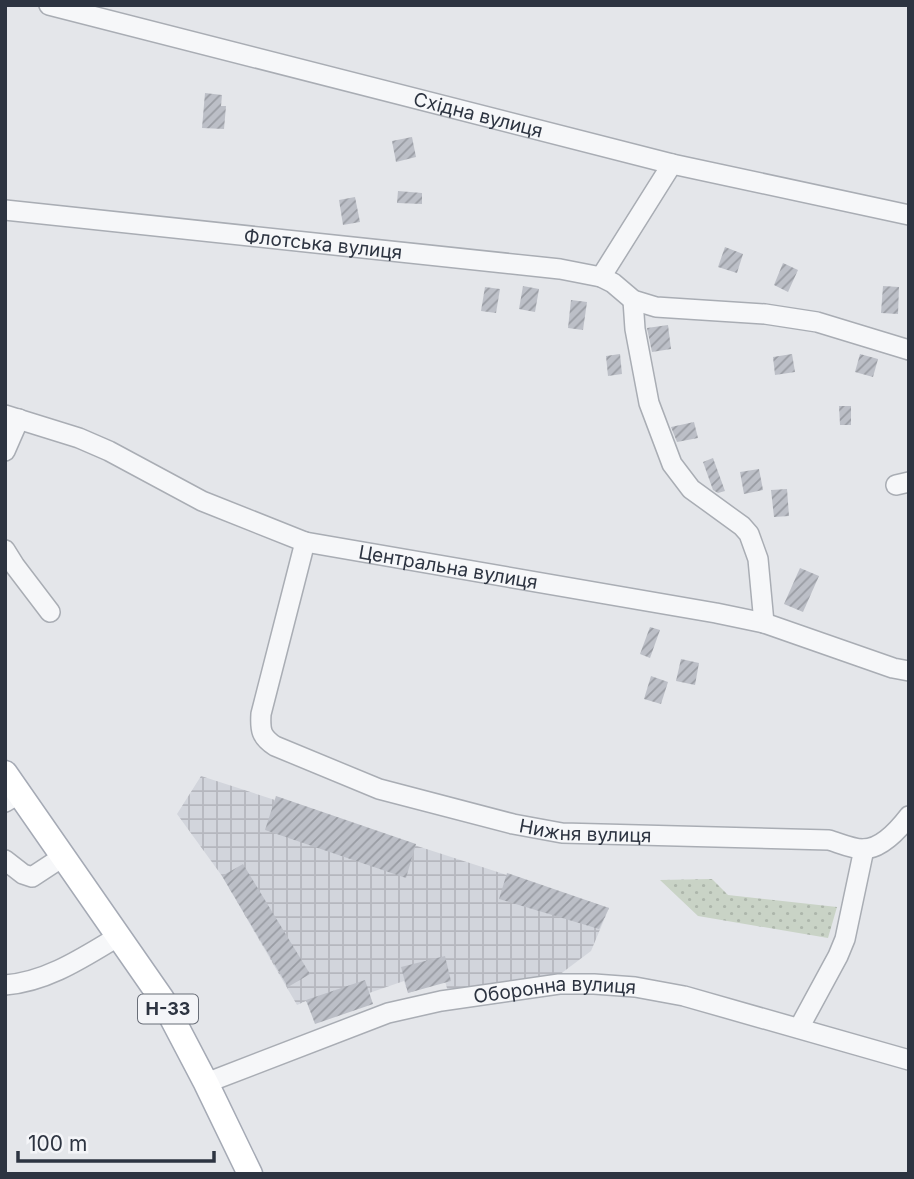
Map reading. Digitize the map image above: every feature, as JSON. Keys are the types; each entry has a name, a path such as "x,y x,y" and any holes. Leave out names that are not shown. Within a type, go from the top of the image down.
{"main road":[{"name":"Н-33","path":"5,773 13,798 64,856 162,999 250,1174"}],"street":[{"name":"Східна вулиця","path":"49,5 672,164 909,215"},
{"path":"601,277 672,164"},
{"name":"Флотська вулиця","path":"5,210 559,269 601,277 613,283 633,300 656,307 765,314 817,322 909,350"},
{"path":"633,300 635,329 649,403 672,464 691,489 749,534 758,559 764,623"},
{"path":"5,451 12,417"},
{"name":"Центральна вулиця","path":"12,417 79,438 202,501 304,542 764,623 893,668 909,671"},
{"name":"Нижня вулиця","path":"304,542 261,715 260,729 264,739 275,746 379,789 513,824 576,834 829,840 864,849"},
{"path":"5,550 50,612"},
{"path":"799,1028 845,939 864,849 880,843 909,816"},
{"path":"5,860 23,874 32,877 64,856"},
{"path":"5,985 44,976 119,936"},
{"name":"Оборонна вулиця","path":"206,1083 388,1013 441,1001 559,985 621,986 684,996 909,1060"}],"shaded area":[{"path":"201,776 609,908 591,951 559,975 448,992 445,981 408,993 404,981 311,1013 306,1001 297,1005 222,876 177,814"},
{"path":"712,879 728,895 837,907 828,938 698,916 660,880"}],"building":[{"path":"205,93 222,95 221,106 226,106 224,129 202,128"},
{"path":"412,137 416,157 396,162 392,141"},
{"path":"398,191 422,193 422,204 397,203"},
{"path":"355,197 360,222 343,225 339,200"},
{"path":"725,247 743,254 737,273 718,267"},
{"path":"783,263 798,270 788,292 774,285"},
{"path":"523,286 539,289 535,312 519,309"},
{"path":"883,286 899,287 898,314 881,313"},
{"path":"485,287 500,289 496,313 481,311"},
{"path":"571,300 587,302 583,330 568,328"},
{"path":"668,325 671,349 652,352 647,328"},
{"path":"620,354 622,374 608,376 606,356"},
{"path":"792,354 795,372 775,375 773,357"},
{"path":"860,354 878,359 873,377 855,372"},
{"path":"839,406 851,406 851,425 840,425"},
{"path":"694,422 698,438 677,442 671,427"},
{"path":"713,458 725,491 718,493 713,490 703,462"},
{"path":"759,469 763,490 744,494 740,472"},
{"path":"787,489 789,516 774,517 771,490"},
{"path":"800,568 819,576 803,612 784,604"},
{"path":"650,627 660,630 650,658 640,654"},
{"path":"681,659 699,663 695,685 676,681"},
{"path":"651,676 668,682 661,704 644,699"},
{"path":"276,796 416,844 406,878 265,830"},
{"path":"243,864 310,974 288,987 222,876"},
{"path":"507,873 609,908 599,929 499,899"},
{"path":"445,956 451,981 408,993 401,967"},
{"path":"365,980 373,1004 315,1024 306,1000"}]}
